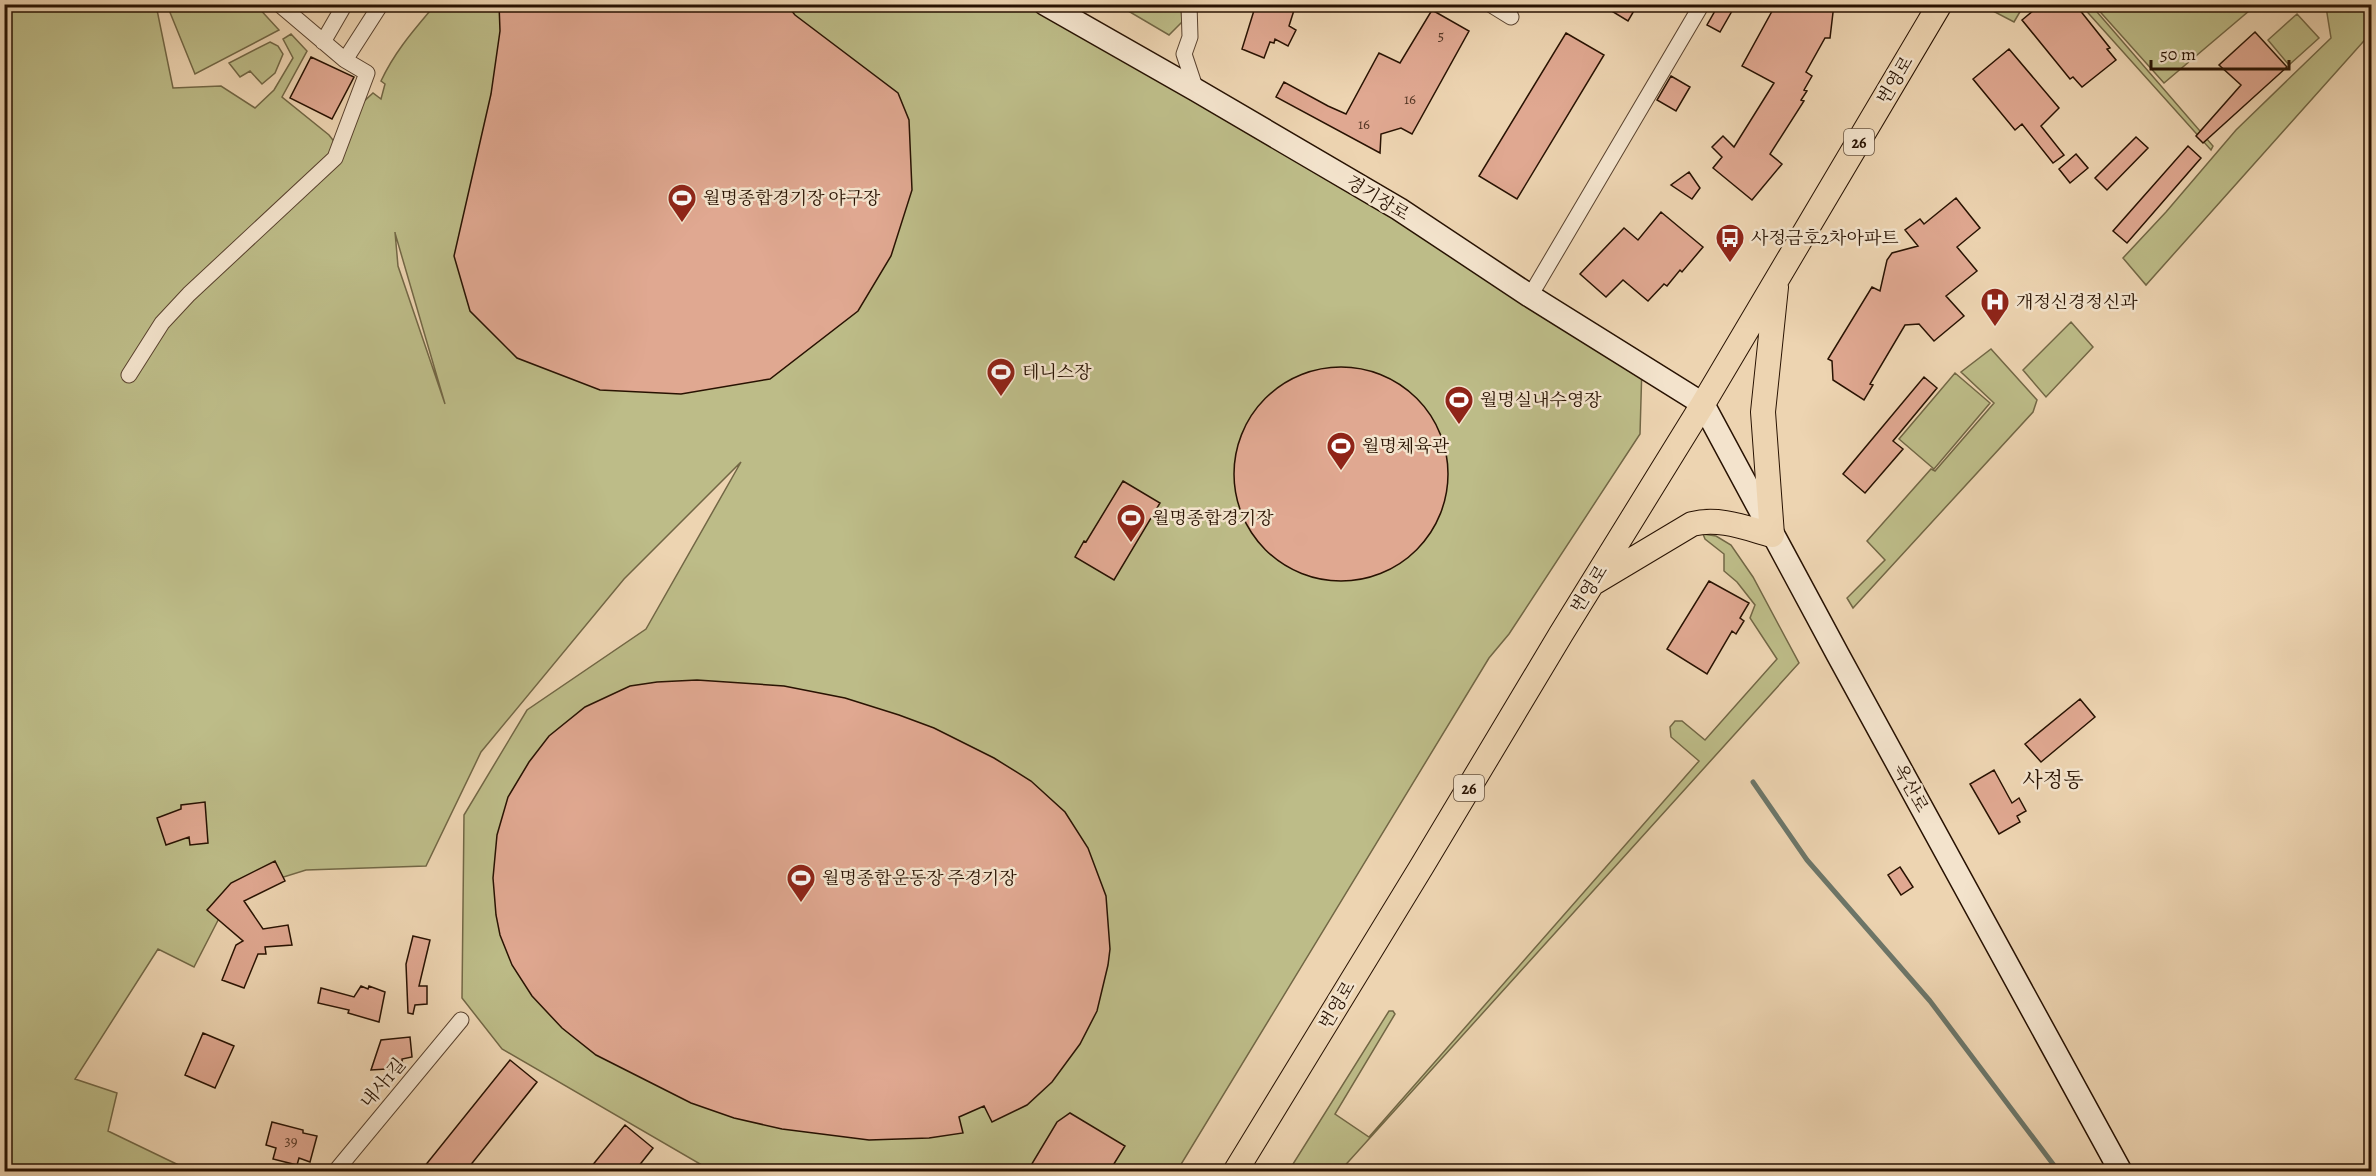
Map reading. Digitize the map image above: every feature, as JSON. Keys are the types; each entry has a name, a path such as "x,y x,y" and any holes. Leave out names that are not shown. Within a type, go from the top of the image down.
{"main road":[{"name":"경기장로","path":"1045,4 1399,209 1530,296 1703,404"},
{"name":"번영로","path":"1235,1172 1703,404 1940,4"},
{"path":"1592,584 1692,524 1706,520 1772,535 1764,412 1777,279"},
{"name":"옥산로","path":"1703,404 1772,535 2121,1172"}],"street":[{"path":"129,375 162,323 189,294 335,158 367,73 345,60 279,4"},
{"path":"323,42 345,4"},
{"path":"345,60 381,4"},
{"path":"1189,4 1190,37 1184,54 1196,90"},
{"path":"1490,4 1511,17"},
{"path":"1530,296 1702,4"},
{"name":"내사1길","path":"334,1172 461,1020"}],"shaded area":[{"path":"1992,4 2024,5 2014,22 1989,9"},
{"name":"월명종합경기장","path":"5,5 156,5 173,88 221,86 255,108 274,90 293,58 283,39 291,34 307,51 282,97 329,135 343,153 360,105 373,93 381,99 385,84 381,81 386,70 405,41 435,5 1045,5 1642,365 1640,434 1509,634 1489,658 1177,1171 712,1171 502,1049 462,998 464,815 527,710 646,629 741,462 624,579 481,752 426,866 306,870 232,893 194,967 158,949 75,1079 117,1093 108,1131 191,1171 5,1172","holes":["395,233 445,404 398,266"]},
{"path":"167,5 256,5 279,30 195,74"},
{"path":"1118,5 1181,5 1182,22 1169,35"},
{"path":"2081,5 2091,5 2213,146 2211,150"},
{"path":"2094,5 2256,5 2164,83"},
{"path":"2328,5 2371,5 2371,33 2146,285 2123,258 2236,130 2331,38 2326,7"},
{"path":"2297,14 2319,38 2289,65 2268,40"},
{"path":"270,42 278,46 283,54 275,73 262,84 250,71 240,77 229,63"},
{"path":"2071,322 2093,347 2046,397 2023,370"},
{"path":"1991,349 2037,400 2033,412 1853,608 1847,598 1885,560 1867,541 1931,469 1935,471 1994,403 1961,372"},
{"path":"1955,373 1990,403 1934,469 1899,439"},
{"path":"1703,534 1716,536 1731,545 1753,577 1799,663 1340,1171 1288,1172 1389,1011 1395,1014 1335,1114 1369,1137 1699,761 1671,737 1670,727 1675,721 1682,721 1705,740 1777,659 1750,618 1755,605 1737,582 1724,571 1724,554 1705,539"}],"building":[{"name":"월명종합경기장 야구장","path":"499,4 786,4 795,15 898,93 909,120 912,190 891,256 858,311 770,379 681,394 600,390 517,358 470,311 454,256 491,94 500,31"},
{"path":"1256,4 1296,4 1289,26 1296,30 1288,46 1275,39 1274,43 1270,42 1264,58 1242,49"},
{"path":"1600,4 1638,4 1628,21"},
{"path":"1719,4 1736,4 1720,32 1707,25"},
{"path":"1776,4 1834,4 1830,38 1825,38 1806,72 1812,76 1804,90 1807,91 1801,100 1804,101 1770,154 1782,164 1752,200 1713,168 1722,157 1712,147 1723,136 1734,147 1774,83 1742,66"},
{"path":"2041,4 2075,4 2110,48 2107,49 2116,60 2082,87 2073,77 2070,79 2022,20"},
{"path":"1432,10 1469,31 1412,134 1401,128 1381,134 1380,153 1276,97 1284,82 1346,114 1379,53 1400,63"},
{"path":"2255,32 2287,67 2203,143 2196,136 2241,85 2219,65"},
{"path":"1566,33 1604,55 1517,199 1479,176"},
{"path":"2009,49 2059,108 2041,126 2064,155 2053,163 2022,124 2015,130 1973,79"},
{"path":"311,57 354,77 332,119 290,98"},
{"path":"1671,76 1690,87 1676,111 1657,100"},
{"path":"2136,137 2148,148 2107,190 2095,178"},
{"path":"2188,146 2201,158 2127,243 2113,231"},
{"path":"2076,154 2088,168 2070,183 2059,169"},
{"path":"1689,172 1700,188 1692,199 1671,185"},
{"path":"1956,198 1980,228 1957,247 1977,271 1946,296 1964,316 1934,341 1919,324 1905,325 1870,384 1873,385 1864,400 1833,380 1832,361 1828,359 1872,287 1880,291 1887,260 1892,253 1918,246 1905,230 1920,219 1924,224"},
{"path":"1661,212 1703,247 1682,272 1680,270 1667,286 1664,284 1648,301 1623,280 1606,297 1580,274 1624,228 1638,240"},
{"name":"월명체육관","path":"1341,367 1362,369 1382,375 1400,385 1423,406 1440,433 1446,453 1448,474 1446,495 1440,515 1430,533 1409,556 1382,573 1362,579 1341,581 1320,579 1300,573 1282,563 1259,542 1242,515 1236,495 1234,474 1236,453 1242,433 1252,415 1273,392 1300,375 1320,369"},
{"path":"1924,377 1937,388 1893,441 1903,449 1865,493 1843,474"},
{"path":"1123,481 1160,503 1114,580 1075,557"},
{"path":"1709,581 1749,603 1740,618 1744,621 1736,634 1732,631 1707,674 1667,649"},
{"name":"월명종합운동장 주경기장","path":"697,680 784,686 845,698 899,715 934,728 994,758 1031,781 1065,812 1088,848 1106,896 1110,949 1108,965 1097,1011 1080,1044 1052,1082 1027,1105 992,1122 984,1106 959,1117 963,1133 929,1138 869,1140 782,1129 734,1118 691,1103 596,1055 562,1028 532,996 512,965 500,935 496,915 493,878 497,835 508,797 529,762 549,736 585,707 630,686"},
{"path":"2080,699 2095,717 2041,762 2025,744"},
{"path":"1994,770 2012,803 2019,798 2026,811 2017,816 2020,822 1999,834 1970,784"},
{"path":"205,802 208,843 190,845 189,837 166,845 157,818 181,809 181,805"},
{"path":"275,861 285,881 244,901 263,929 288,925 292,945 265,947 266,954 258,954 244,988 222,980 236,945 243,941 207,910 231,883"},
{"path":"1900,867 1913,887 1901,895 1888,875"},
{"path":"413,936 430,940 419,986 427,986 427,1004 415,1005 413,1014 408,1013 406,964"},
{"path":"361,986 368,989 369,986 385,992 379,1022 348,1013 349,1010 318,1003 321,988 354,997"},
{"path":"203,1033 234,1046 215,1088 185,1075"},
{"path":"410,1037 412,1057 402,1059 403,1068 371,1070 381,1040"},
{"path":"510,1060 537,1082 465,1172 420,1172"},
{"path":"1070,1113 1125,1146 1109,1172 1027,1172 1057,1122"},
{"path":"272,1122 317,1136 310,1162 299,1158 297,1165 273,1159 276,1148 266,1145"},
{"path":"625,1125 653,1148 634,1172 587,1172"}],"waterway":[{"path":"1753,782 1807,860 1930,1001 2059,1172"}],"place":[{"name":"월명종합경기장 야구장","path":"682,224"},
{"name":"사정금호2차아파트","path":"1730,264"},
{"name":"개정신경정신과","path":"1995,328"},
{"name":"테니스장","path":"1001,398"},
{"name":"월명실내수영장","path":"1459,426"},
{"name":"월명체육관","path":"1341,472"},
{"name":"월명종합경기장","path":"1131,544"},
{"name":"월명종합운동장 주경기장","path":"801,904"}],"district":[{"name":"사정동","path":"2053,780"}]}
